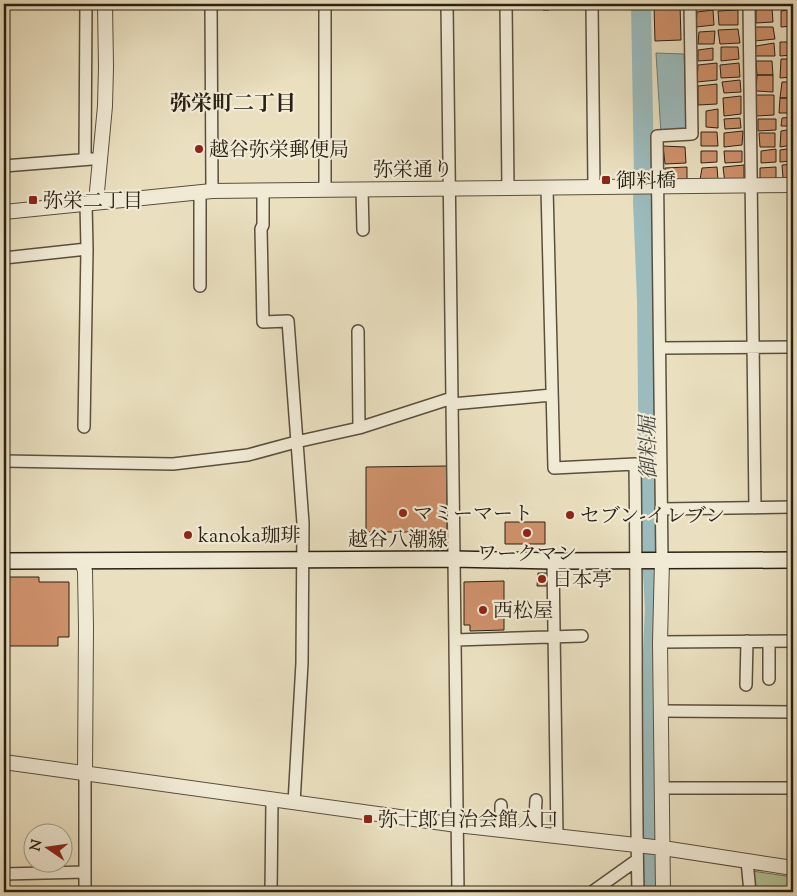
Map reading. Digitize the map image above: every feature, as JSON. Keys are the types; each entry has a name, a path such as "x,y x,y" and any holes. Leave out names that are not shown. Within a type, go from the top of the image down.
{"main road":[{"name":"越谷八潮線","path":"4,562 454,559 793,560"}],"street":[{"path":"86,4 95,156"},
{"path":"84,427 87,249 95,156 105,106 105,4"},
{"path":"200,286 206,191 211,4"},
{"path":"325,4 325,189"},
{"path":"446,4 458,892"},
{"path":"506,4 508,188"},
{"path":"592,4 594,187"},
{"path":"663,892 660,848 662,788 657,136 692,134 690,4"},
{"path":"749,4 755,508"},
{"path":"4,166 95,156"},
{"name":"弥栄通り","path":"4,212 206,191 793,185"},
{"path":"547,188 554,468 636,464 659,465"},
{"path":"362,189 363,230"},
{"path":"263,190 263,224 261,229 263,322 288,321 303,524 302,663 294,803"},
{"path":"4,258 87,249"},
{"path":"358,331 359,428"},
{"path":"660,348 793,347"},
{"path":"4,461 173,464 248,455 359,428 452,401 552,395"},
{"path":"636,464 638,560 636,692 640,846 637,860 638,892"},
{"path":"660,509 793,507"},
{"path":"554,560 557,836"},
{"path":"82,562 85,571 86,627 86,892"},
{"path":"455,640 582,636"},
{"path":"746,685 747,641"},
{"path":"769,641 769,680"},
{"path":"660,642 793,641"},
{"path":"661,711 793,712"},
{"path":"4,762 457,825 660,848 793,868"},
{"path":"662,788 793,788"},
{"path":"271,892 272,800"},
{"path":"534,834 536,800"},
{"path":"501,805 501,830"},
{"path":"592,892 637,860"},
{"path":"747,861 750,892"},
{"path":"4,874 85,872"}],"green space":[{"path":"752,871 793,877 793,892 756,892"}],"water":[{"path":"656,53 684,54 687,134 661,134"}],"building":[{"path":"529,4 549,4 549,10 543,10 543,7 529,7"},
{"path":"680,4 681,40 655,41 654,6"},
{"path":"717,4 738,4 738,6 718,7"},
{"path":"756,8 772,8 773,22 756,23"},
{"path":"793,9 793,26 781,27 781,11"},
{"path":"713,10 714,25 696,27 697,12"},
{"path":"738,10 738,25 719,25 718,11"},
{"path":"755,27 773,27 775,39 755,41"},
{"path":"738,29 740,43 720,44 718,30"},
{"path":"715,31 714,44 698,44 699,32"},
{"path":"780,42 793,42 793,55 780,56"},
{"path":"774,43 775,56 754,56 756,46"},
{"path":"721,47 738,47 739,59 721,61"},
{"path":"713,48 713,60 698,61 698,50"},
{"path":"781,59 793,59 793,77 780,78"},
{"path":"756,61 772,61 773,75 757,75"},
{"path":"717,63 717,80 697,82 698,65"},
{"path":"739,63 740,77 721,78 720,65"},
{"path":"757,75 773,75 773,92 756,91"},
{"path":"740,80 741,92 724,93 722,82"},
{"path":"782,82 793,82 793,98 780,98"},
{"path":"717,84 717,104 698,105 698,86"},
{"path":"756,95 774,95 774,115 756,116"},
{"path":"741,96 741,114 724,116 723,98"},
{"path":"780,98 793,98 793,113 779,113"},
{"path":"718,109 718,128 706,127 706,111"},
{"path":"793,117 793,126 781,126 782,118"},
{"path":"740,118 741,128 725,129 724,119"},
{"path":"758,119 776,119 776,130 758,131"},
{"path":"793,129 793,145 780,147 781,131"},
{"path":"743,131 742,145 724,147 724,133"},
{"path":"701,132 717,132 718,146 701,146"},
{"path":"759,133 775,133 775,147 760,147"},
{"path":"663,146 685,147 686,163 665,164"},
{"path":"793,148 793,161 780,162 780,150"},
{"path":"776,149 776,162 761,163 761,151"},
{"path":"701,151 717,151 717,162 701,163"},
{"path":"724,151 742,151 742,162 725,163"},
{"path":"793,164 793,178 783,178 782,165"},
{"path":"744,165 744,182 725,183 723,167"},
{"path":"687,167 687,181 666,181 665,168"},
{"path":"717,167 718,180 700,180 702,168"},
{"path":"776,167 776,180 760,181 760,168"},
{"path":"447,466 447,532 366,532 366,467"},
{"path":"505,522 545,522 545,544 505,544"},
{"path":"538,573 548,573 548,586 537,586"},
{"path":"4,577 39,577 39,582 69,582 69,637 58,637 58,646 4,646"},
{"path":"504,581 504,630 470,631 470,625 464,625 464,582"},
{"path":"699,887 700,892 687,892 686,889"}],"waterway":[{"name":"御料堀","path":"641,4 644,175 642,177 644,180 643,201 647,300 649,499 655,609 651,696 649,824 652,892"}],"place":[{"name":"越谷弥栄郵便局","path":"199,149"},
{"name":"御料橋","path":"606,180"},
{"name":"弥栄二丁目","path":"33,200"},
{"name":"マミーマート","path":"403,513"},
{"name":"セブン-イレブン","path":"570,515"},
{"name":"ワークマン","path":"527,533"},
{"name":"kanoka珈琲","path":"188,535"},
{"name":"日本亭","path":"542,579"},
{"name":"西松屋","path":"483,610"},
{"name":"弥十郎自治会館入口","path":"368,819"}],"district":[{"name":"弥栄町二丁目","path":"233,103"}]}
